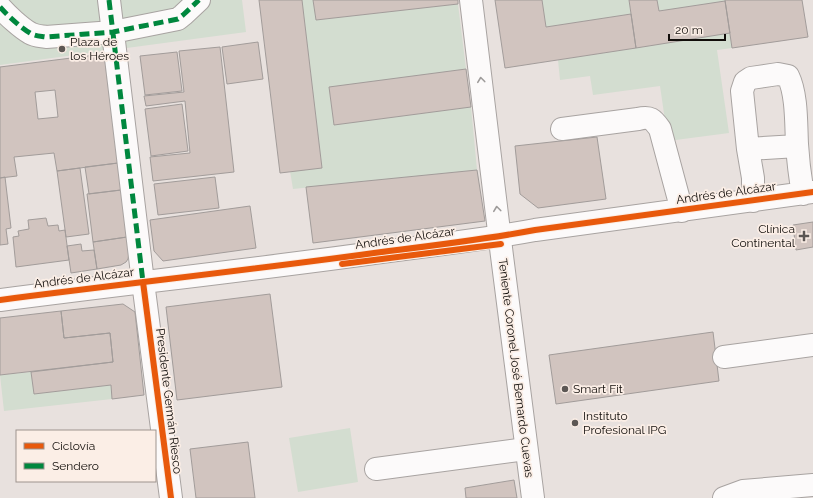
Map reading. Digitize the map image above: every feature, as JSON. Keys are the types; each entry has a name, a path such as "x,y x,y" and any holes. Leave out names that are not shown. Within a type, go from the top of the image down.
{"street":[{"name":"Presidente Germán Riesco","path":"109,0 171,498"},
{"path":"0,7 31,34 46,37 113,32 168,21 178,18 189,11 199,0"},
{"name":"Teniente Coronel José Bernardo Cuevas","path":"471,0 533,498"},
{"path":"753,201 753,178 748,149 742,91 745,82 751,78 778,74 788,76 792,83 799,171 808,193"},
{"path":"562,129 645,117 651,119 660,129 682,211"},
{"path":"748,149 797,146"},
{"name":"Andrés de Alcázar","path":"0,300 291,264 808,193"},
{"path":"724,357 813,345"},
{"path":"376,469 526,449"},
{"path":"724,498 743,491 813,485"}],"shaded area":[{"name":"Plaza de los Héroes","path":"0,0 242,0 246,32 0,65"},
{"path":"302,0 313,0 316,20 458,4 466,69 329,88 334,125 471,107 477,170 293,189 290,171 322,168"},
{"path":"542,0 629,0 631,14 546,27"},
{"path":"657,0 725,0 725,1 659,11"},
{"path":"730,33 732,48 717,50 729,133 668,141 660,86 593,95 590,76 560,80 558,60"},
{"path":"31,372 34,394 111,385 112,399 4,411 0,375"},
{"path":"350,428 358,482 298,492 289,438"}],"building":[{"path":"259,0 302,0 322,168 280,173"},
{"path":"313,0 458,0 458,4 316,20"},
{"path":"495,0 542,0 546,27 631,14 636,48 505,68"},
{"path":"629,0 657,0 659,11 725,1 730,33 636,48"},
{"path":"725,0 802,0 808,37 732,48"},
{"path":"258,42 263,79 227,84 222,47"},
{"path":"220,47 234,172 153,181 150,157 190,153 185,101 146,106 144,96 184,92 179,51"},
{"path":"177,52 182,91 145,95 140,56"},
{"path":"95,55 105,60 118,163 57,171 54,153 14,157 17,176 0,178 0,67","holes":["55,90 58,117 38,119 35,92"]},
{"path":"466,69 471,107 334,125 329,87"},
{"path":"182,104 188,151 151,156 145,109"},
{"path":"597,137 606,199 538,208 520,194 515,146"},
{"path":"118,163 121,190 89,194 85,167"},
{"path":"80,168 89,234 66,237 57,171"},
{"path":"477,170 485,221 313,243 306,187"},
{"path":"5,177 11,228 6,229 8,244 0,245 0,178"},
{"path":"215,177 219,208 158,215 154,184"},
{"path":"121,190 127,237 93,242 87,194"},
{"path":"250,206 256,248 163,261 154,251 150,220"},
{"path":"46,218 48,226 58,225 59,231 65,230 69,260 16,267 13,237 19,236 18,231 29,229 28,220"},
{"name":"Clínica Continental","path":"813,222 813,247 796,250 793,225"},
{"path":"127,237 129,253 126,262 121,265 97,269 93,242"},
{"path":"81,244 82,251 94,250 97,269 71,273 67,246"},
{"path":"270,294 282,387 177,400 166,307"},
{"path":"123,304 135,312 144,395 112,399 111,385 34,394 31,372 113,362 110,333 64,338 61,311"},
{"path":"61,311 64,338 110,333 113,362 0,375 0,318"},
{"path":"713,332 719,381 556,404 549,355"},
{"path":"248,442 255,498 196,498 190,449"},
{"path":"514,480 517,498 466,498 465,488"}],"marked path":[{"path":"109,0 143,282"},
{"path":"0,7 26,31 34,35 46,37 113,32 178,19 199,0"}],"cycle path":[{"path":"0,300 444,244 813,192"},
{"path":"342,264 501,244"},
{"path":"143,282 171,498"}],"place":[{"name":"Plaza de los Héroes","path":"62,49"},
{"name":"Clínica Continental","path":"804,236"},
{"name":"Smart Fit","path":"565,389"},
{"name":"Instituto Profesional IPG","path":"575,423"}]}
